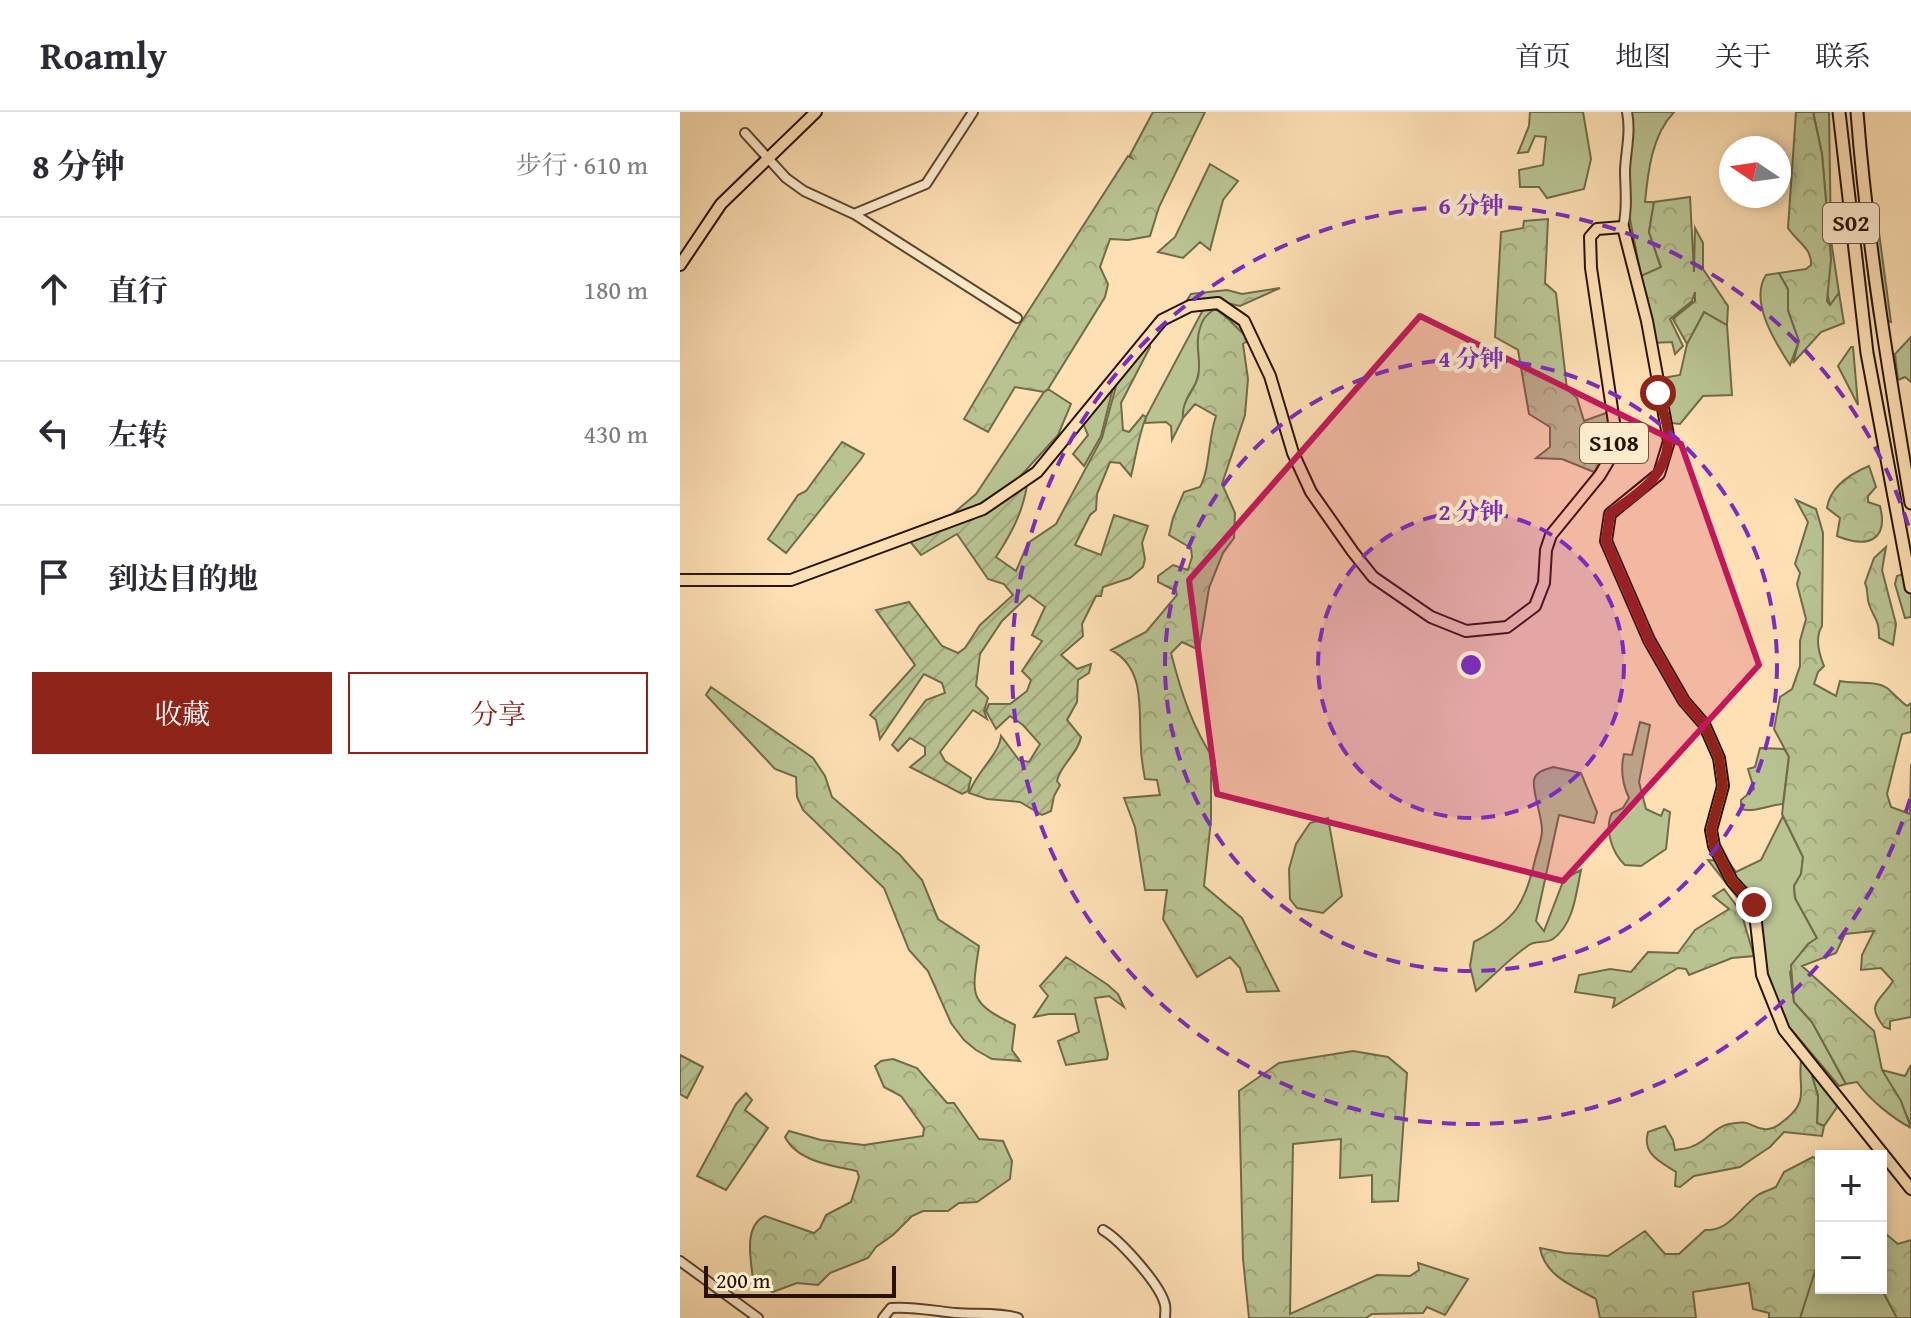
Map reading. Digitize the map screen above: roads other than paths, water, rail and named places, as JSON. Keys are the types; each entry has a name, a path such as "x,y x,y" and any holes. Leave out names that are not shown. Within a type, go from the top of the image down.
{"highway":[{"name":"S02","path":"1839,112 1864,333 1911,587"},
{"name":"S02","path":"1857,112 1861,170 1885,351 1911,503"}],"main road":[{"path":"680,265 721,204 816,112"},
{"name":"S108","path":"680,580 791,580 983,509 1037,472 1162,320 1190,306 1218,303 1244,321 1270,376 1293,453 1311,492 1373,577 1431,617 1466,631 1507,627 1535,606 1544,583 1546,550 1551,535 1600,475 1613,453 1615,429 1591,268 1590,237 1597,229 1623,227 1647,321 1669,441 1659,474 1610,514 1606,541 1649,640 1684,701 1704,724 1719,758 1723,786 1711,830 1714,846 1732,881 1754,905 1762,975 1784,1030 1911,1189"}],"street":[{"path":"854,214 926,184 973,112"},
{"path":"1623,227 1630,125 1627,112"},
{"path":"745,133 786,178 804,191 854,214 1017,318"},
{"path":"1103,1230 1152,1281 1165,1303 1165,1318"},
{"path":"680,1261 758,1318"},
{"path":"883,1318 891,1308 904,1307 1005,1314 1018,1318"}]}
